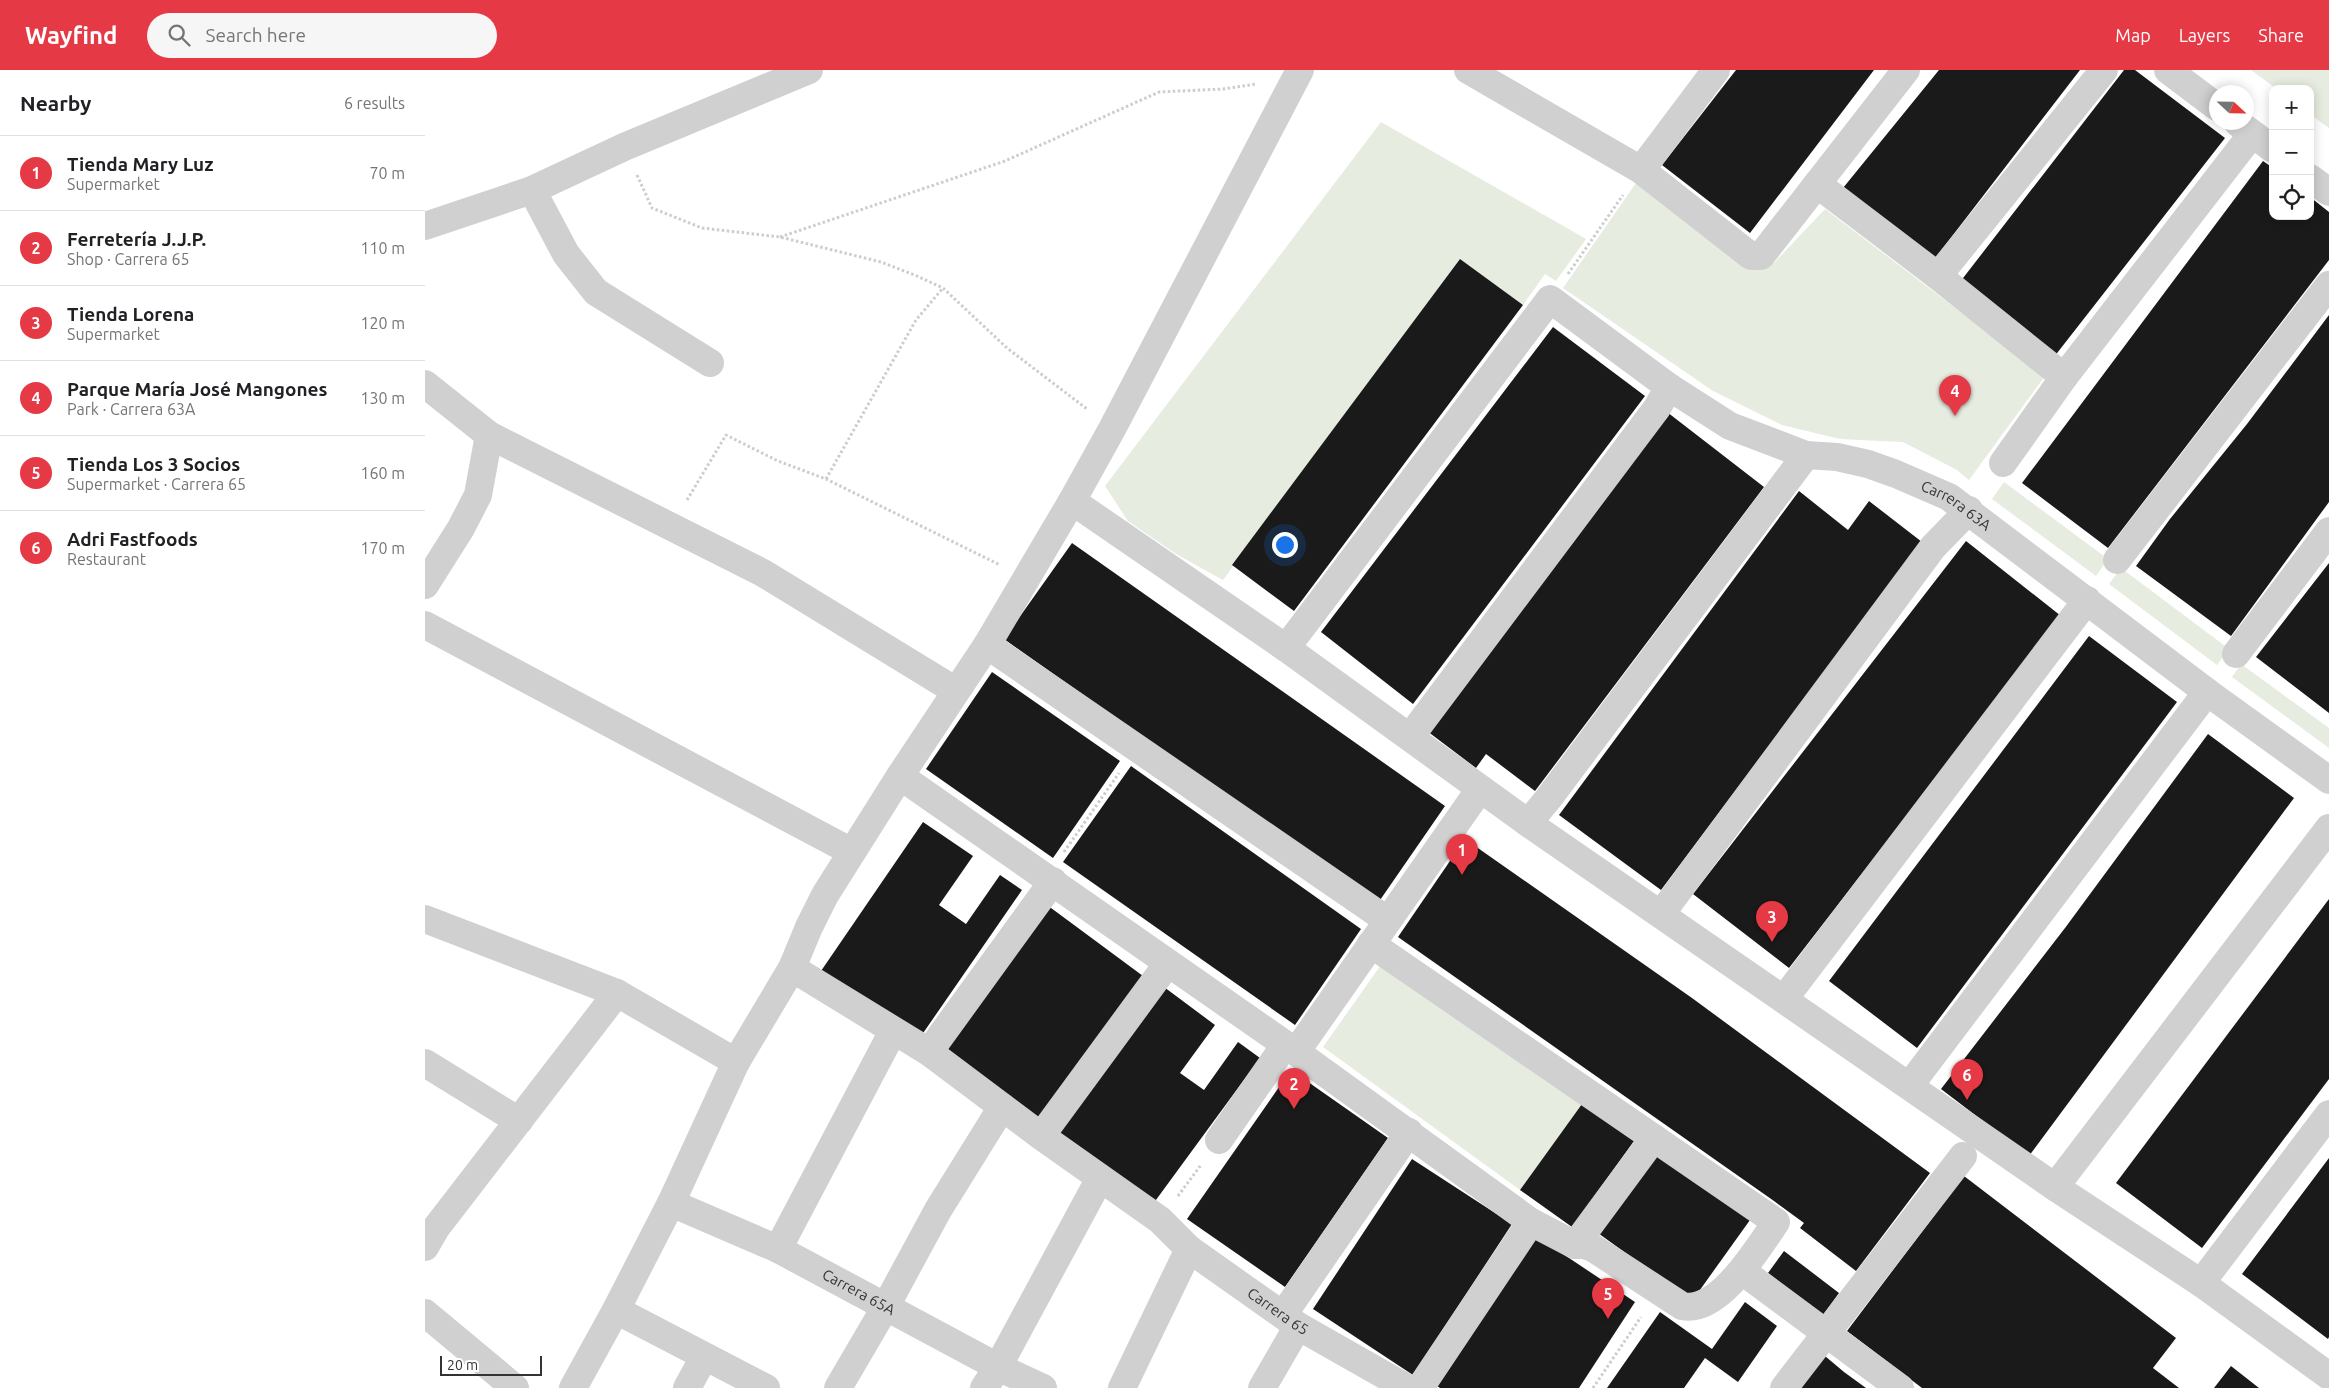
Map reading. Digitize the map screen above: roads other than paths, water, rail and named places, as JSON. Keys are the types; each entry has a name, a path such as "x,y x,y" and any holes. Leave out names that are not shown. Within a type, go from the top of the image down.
{"street":[{"path":"425,226 532,190 624,147 809,70"},
{"path":"1468,70 1641,170 1751,256 1761,256 1906,70"},
{"path":"1641,170 1717,70"},
{"path":"1938,276 2104,70"},
{"path":"2167,70 2209,101"},
{"path":"573,1388 617,1310 671,1203 736,1062 792,968 809,927 899,776 987,645 1027,578 1112,429 1296,77"},
{"path":"2003,463 2064,376 2254,135"},
{"path":"2314,181 2329,192"},
{"path":"1817,184 1938,276 2064,376"},
{"path":"532,190 566,254 596,292 710,363"},
{"path":"2117,560 2329,285"},
{"name":"Carrera 63A","path":"1286,648 1550,299 1669,387 1730,426 1806,454 1837,457 1896,474 1949,497 1969,510 2207,692 2329,780"},
{"path":"425,384 489,435 763,573 957,691"},
{"path":"1410,736 1657,408 1669,387"},
{"path":"425,585 461,528 478,495 489,435"},
{"path":"1528,823 1584,752 1806,454"},
{"path":"1071,501 1286,648 1528,823 2055,1186 2201,1283 2329,1376"},
{"path":"1661,914 1933,547 1969,510"},
{"path":"2235,654 2329,531"},
{"path":"1784,1000 2087,600"},
{"path":"425,625 852,852"},
{"path":"987,645 1387,920"},
{"path":"1910,1085 2207,692"},
{"path":"899,776 1291,1048 1531,1222 1575,1246 1584,1245 1593,1248 1658,1292 1688,1307 1715,1296 1742,1271 1776,1222 1371,944"},
{"path":"1219,1140 1371,944 1480,789"},
{"path":"2055,1186 2329,828"},
{"path":"929,1052 1050,879"},
{"path":"425,918 617,993 736,1062"},
{"path":"1041,1136 1168,963"},
{"name":"Carrera 65","path":"792,968 929,1052 1041,1136 1160,1220 1189,1249 1290,1320 1408,1387"},
{"path":"425,1247 436,1228 617,993"},
{"path":"778,1249 893,1031"},
{"path":"425,1063 519,1120"},
{"path":"838,1388 886,1306 938,1210 1003,1107"},
{"path":"2201,1283 2329,1114"},
{"path":"1263,1388 1290,1320 1409,1132"},
{"path":"1575,1246 1654,1138"},
{"path":"1784,1388 1963,1156"},
{"path":"991,1378 1099,1178"},
{"name":"Carrera 65A","path":"671,1203 778,1249 886,1306 991,1378 1043,1388"},
{"path":"1408,1387 1531,1222"},
{"path":"1122,1388 1189,1249"},
{"path":"1742,1271 1900,1388"},
{"path":"617,1310 766,1388"},
{"path":"425,1314 515,1388"},
{"path":"687,1388 704,1357"}],"place":[{"name":"Parque María José Mangones","path":"1955,416"},
{"name":"Tienda Mary Luz","path":"1462,875"},
{"name":"Tienda Lorena","path":"1772,942"},
{"name":"Adri Fastfoods","path":"1967,1100"},
{"name":"Ferretería J.J.P.","path":"1294,1109"},
{"name":"Tienda Los 3 Socios","path":"1608,1319"}]}
